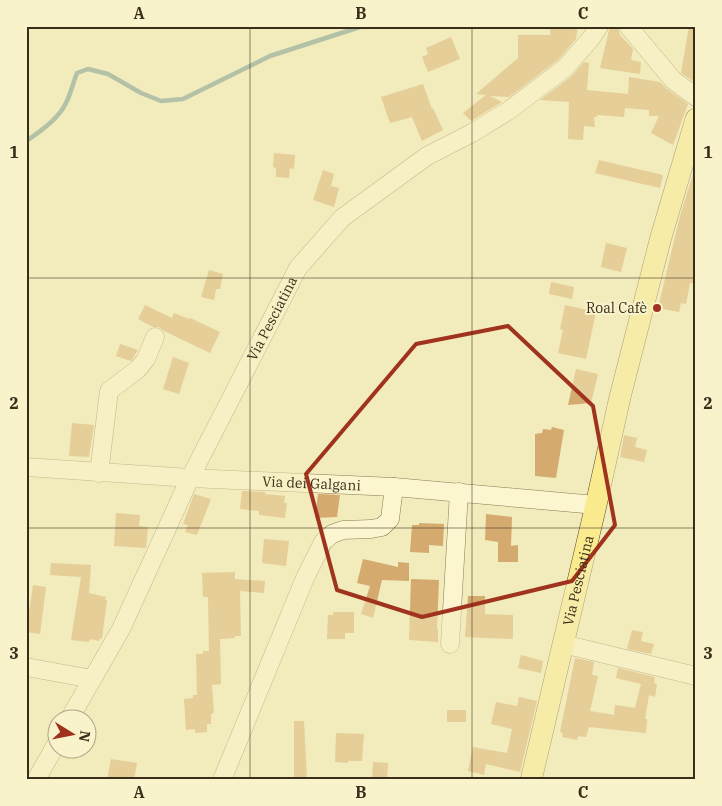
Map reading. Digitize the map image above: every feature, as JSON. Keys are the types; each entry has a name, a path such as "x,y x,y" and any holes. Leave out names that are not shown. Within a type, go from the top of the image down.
{"main road":[{"name":"Via Pesciatina","path":"530,780 596,506 620,397 658,246 696,119"}],"street":[{"name":"Via Pesciatina","path":"76,708 120,629 190,478 298,268 342,218 428,156 472,134 508,111 565,68 599,26"},
{"path":"628,26 673,80 696,97"},
{"path":"99,473 109,391 138,369 146,359 154,337"},
{"name":"Via dei Galgani","path":"26,467 190,478 394,487 596,506"},
{"path":"222,780 305,578 323,542 332,534 343,530 382,527 390,519 394,487"},
{"path":"450,644 459,492"},
{"path":"563,644 696,676"},
{"path":"26,667 92,679"},
{"path":"36,780 48,758"}],"highlighted area":[{"path":"508,326 593,406 615,525 572,581 422,617 337,590 306,474 416,344"}],"building":[{"path":"550,26 578,26 576,39 558,60 509,97 490,96 502,102 471,121 463,113 486,95 476,94 518,58 518,35 550,35"},
{"path":"610,26 618,27 620,35 633,49 631,60 641,62 640,74 600,68"},
{"path":"689,26 696,26 696,63 693,81 681,73"},
{"path":"451,37 460,59 428,72 422,57 428,54 426,48"},
{"path":"584,62 589,63 587,90 628,94 629,77 660,82 688,104 673,145 651,133 659,116 649,116 649,110 625,108 624,117 597,115 597,117 594,117 595,127 584,126 583,140 568,139 569,102 540,100 572,76"},
{"path":"423,84 432,109 443,130 422,141 412,117 390,123 381,97"},
{"path":"274,153 295,155 294,169 290,168 289,178 276,177 276,168 273,167"},
{"path":"599,160 663,175 660,188 595,173"},
{"path":"323,170 334,174 331,186 339,188 334,207 313,200"},
{"path":"693,174 696,174 696,284 690,283 686,304 681,303 679,312 658,308 680,216"},
{"path":"606,243 627,248 621,272 601,267"},
{"path":"209,270 223,274 220,289 216,289 214,300 201,297"},
{"path":"551,282 574,287 572,299 549,294"},
{"path":"145,305 172,318 174,313 220,332 210,353 159,327 153,327 138,319"},
{"path":"565,305 596,312 586,359 558,353 563,330 560,329"},
{"path":"120,344 138,350 131,361 116,356"},
{"path":"173,357 189,363 179,394 163,389"},
{"path":"576,369 598,374 591,403 568,405"},
{"path":"72,423 94,425 89,457 69,456"},
{"path":"552,427 564,430 556,478 535,476 535,434 542,433 543,429 551,430"},
{"path":"624,435 637,438 635,447 647,450 644,462 620,457"},
{"path":"242,491 265,492 265,494 285,496 284,503 287,503 285,518 259,515 259,511 240,509"},
{"path":"194,494 211,499 197,535 185,532 188,525 183,524"},
{"path":"318,494 340,495 337,517 315,518"},
{"path":"116,513 140,515 139,526 148,527 146,548 114,546"},
{"path":"486,514 512,517 511,546 518,545 518,562 498,562 498,542 485,540"},
{"path":"419,523 444,524 443,546 429,545 429,553 410,552 412,525 419,525"},
{"path":"264,539 289,541 286,566 262,563"},
{"path":"363,559 398,567 398,562 409,563 409,581 382,580 373,618 361,614 370,586 357,583"},
{"path":"51,563 91,565 89,593 106,597 105,600 107,600 102,639 100,638 99,641 90,639 89,642 71,640 81,577 50,575"},
{"path":"235,572 235,579 265,581 264,593 240,591 241,636 220,639 221,684 212,685 214,713 211,714 211,724 207,724 207,732 195,733 195,729 186,730 184,699 193,698 193,695 197,695 196,654 203,654 203,651 209,651 208,597 203,597 202,573"},
{"path":"411,579 439,580 438,642 409,640"},
{"path":"33,585 46,587 40,634 26,632"},
{"path":"468,596 485,596 485,614 513,615 513,639 465,637"},
{"path":"333,612 354,612 354,633 345,633 345,639 327,639 328,615 333,615"},
{"path":"632,630 643,632 641,641 654,644 651,654 627,649"},
{"path":"521,655 543,661 541,673 518,668"},
{"path":"575,658 594,662 592,675 598,676 590,711 614,715 615,705 635,708 641,684 616,678 618,668 655,677 654,683 657,684 655,697 649,695 645,719 647,719 646,733 589,727 586,737 578,736 577,740 562,737 563,733 560,732"},
{"path":"519,697 537,701 520,772 486,764 484,775 468,771 473,747 507,753 512,729 491,724 496,702 517,706"},
{"path":"447,710 466,710 466,722 447,722"},
{"path":"294,721 304,721 307,780 294,780"},
{"path":"336,733 364,734 362,761 335,762"},
{"path":"111,759 137,763 134,780 107,780"},
{"path":"373,762 388,763 387,780 372,780"}],"waterway":[{"path":"26,141 59,114 68,99 77,73 88,69 108,74 141,93 161,101 183,99 270,56 363,26"}],"place":[{"name":"Roal Cafè","path":"657,308"}]}
